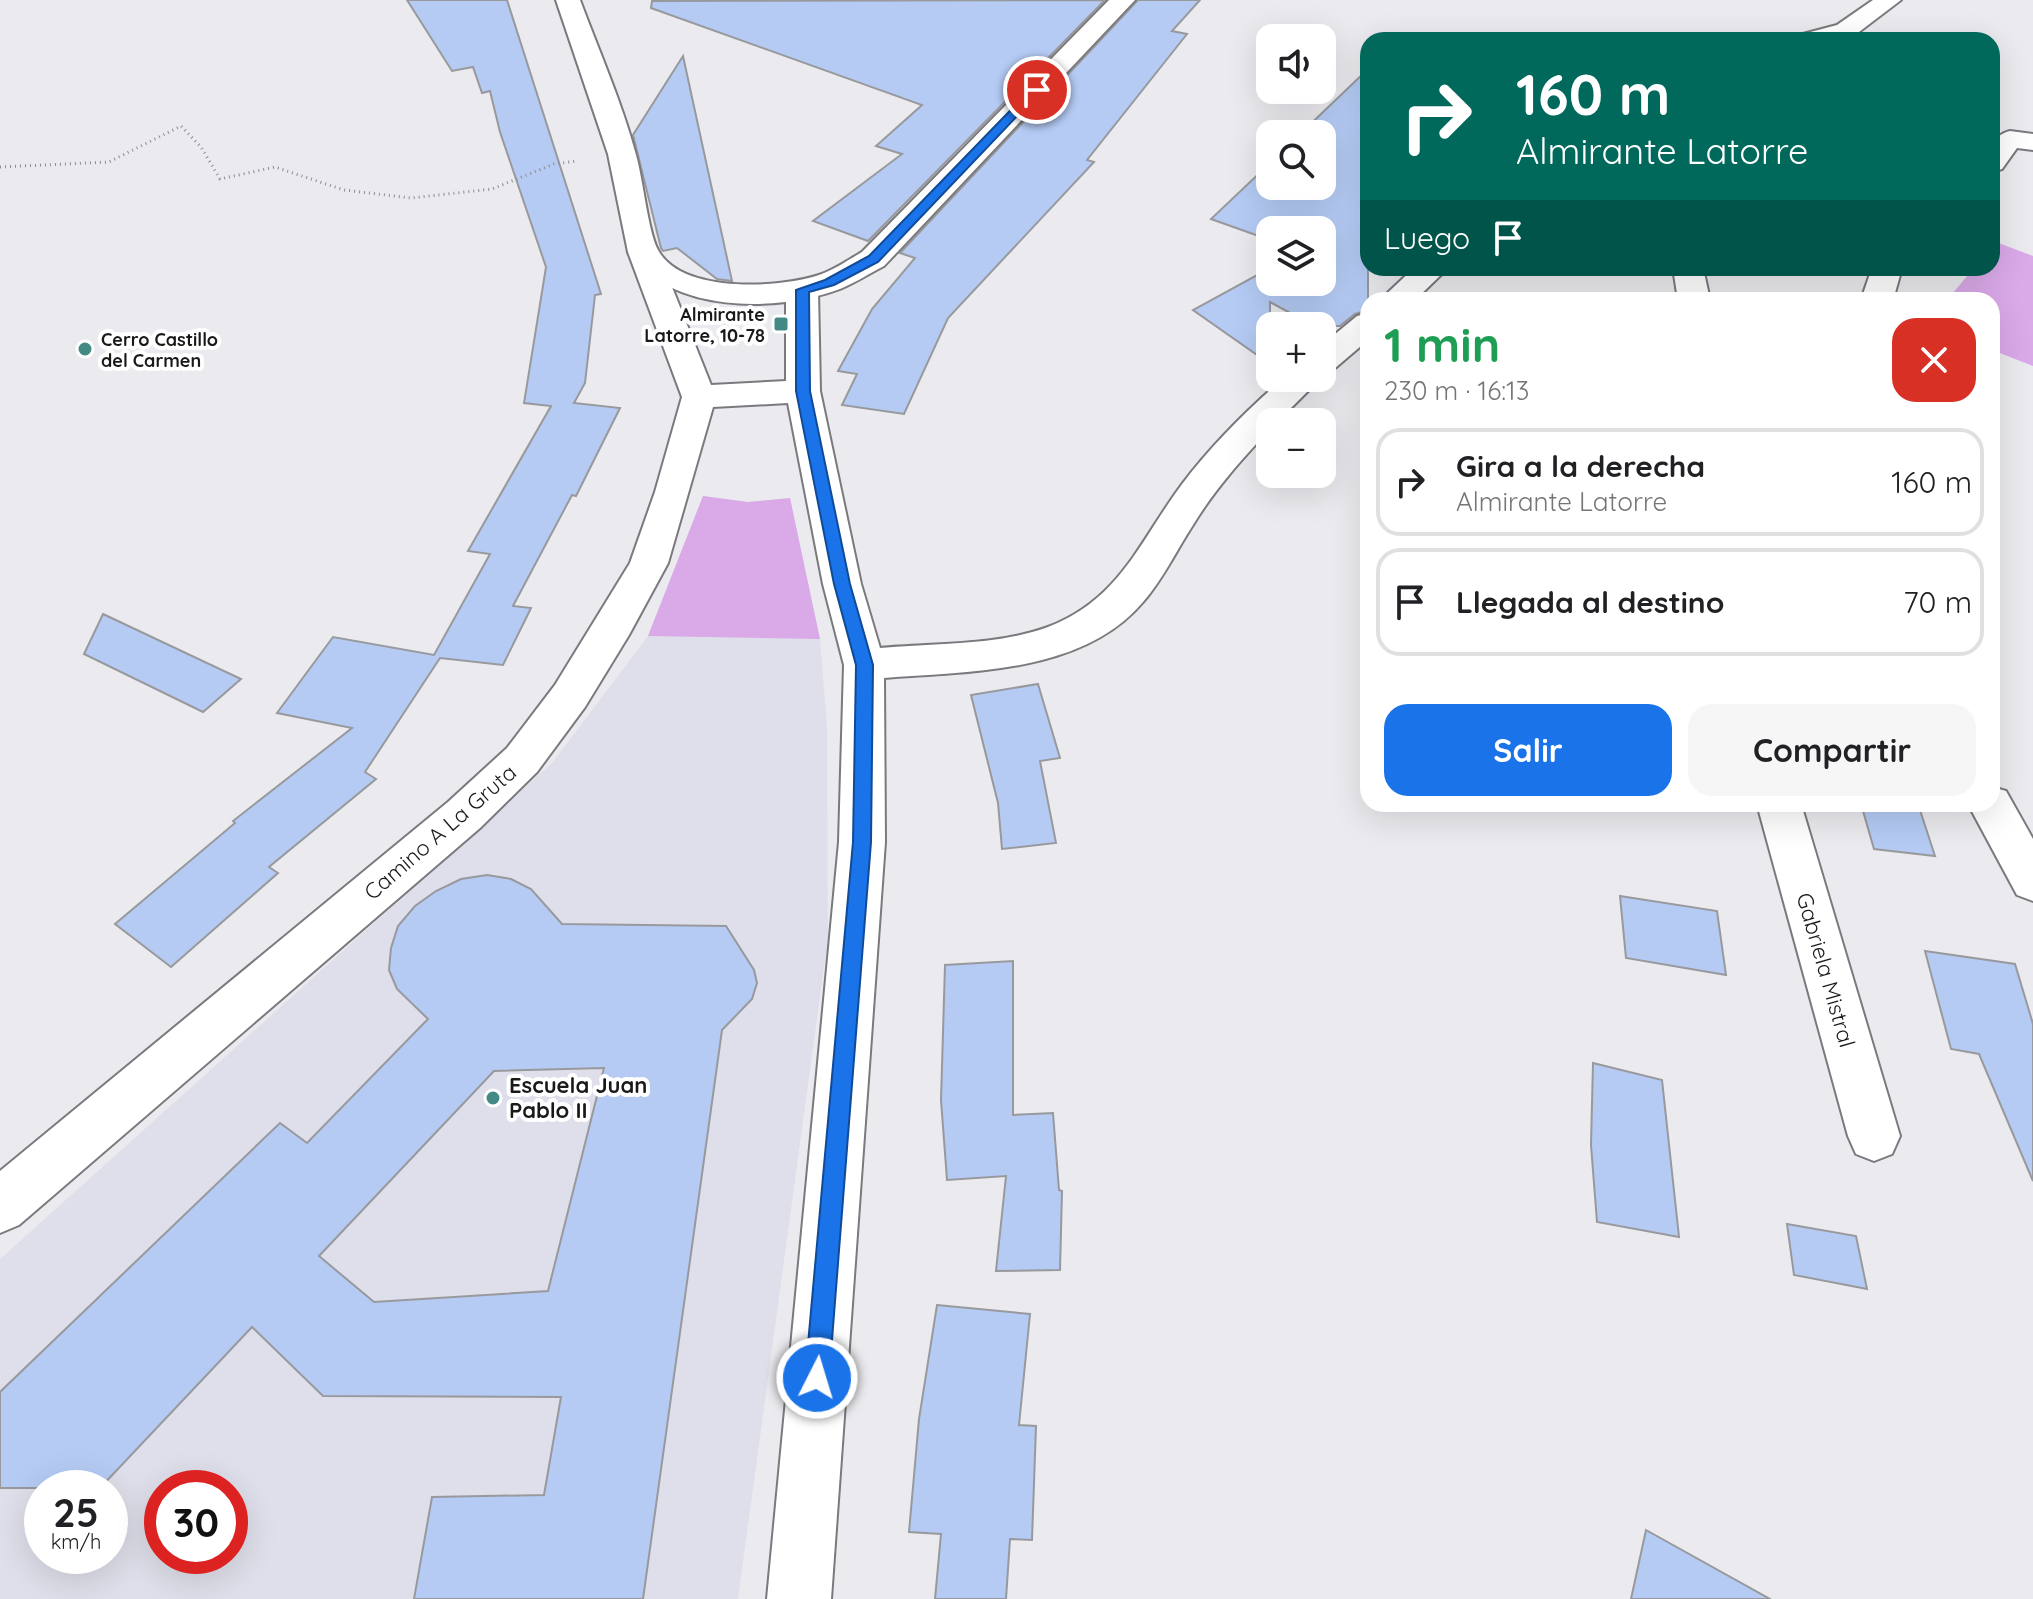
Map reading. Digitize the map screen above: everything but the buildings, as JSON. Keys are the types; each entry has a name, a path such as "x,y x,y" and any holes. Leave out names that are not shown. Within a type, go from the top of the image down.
{"street":[{"path":"568,0 622,154 643,252 699,397 803,391"},
{"path":"643,252 656,267 674,279 698,287 755,295 802,290 829,282 873,259 1123,0"},
{"path":"1858,32 1889,0"},
{"path":"2000,152 2012,135 2033,157"},
{"path":"1405,292 1424,276"},
{"path":"799,1599 862,842 864,665 842,584 803,391 802,290"},
{"path":"1336,350 1360,330"},
{"path":"864,665 1032,646 1092,623 1133,590 1195,493 1236,443 1289,392"},
{"name":"Camino A La Gruta","path":"0,1206 464,815 522,760 578,684 649,563 673,492 699,397"},
{"name":"Gabriela Mistral","path":"1781,812 1874,1136"},
{"path":"1994,812 2033,881"}],"path":[{"path":"0,167 109,162 181,126 201,147 220,179 275,167 344,190 411,198 492,189 554,164 622,154"}],"shaded area":[{"path":"2000,244 2033,256 2033,366 2000,353 2000,292 1954,292 1967,276 2000,276"},
{"name":"Escuela Juan Pablo II","path":"703,496 748,502 790,498 820,639 827,726 828,938 738,1599 0,1599 0,1259 552,763 648,636"},
{"path":"703,496 748,502 790,498 820,639 648,636"}],"place":[{"name":"Almirante Latorre, 10-78","path":"781,324"},
{"name":"Cerro Castillo del Carmen","path":"85,349"},
{"name":"Escuela Juan Pablo II","path":"493,1098"}],"route":[{"path":"817,1378 862,842 864,665 842,584 803,391 802,290 854,272 873,259 1037,90"}]}
